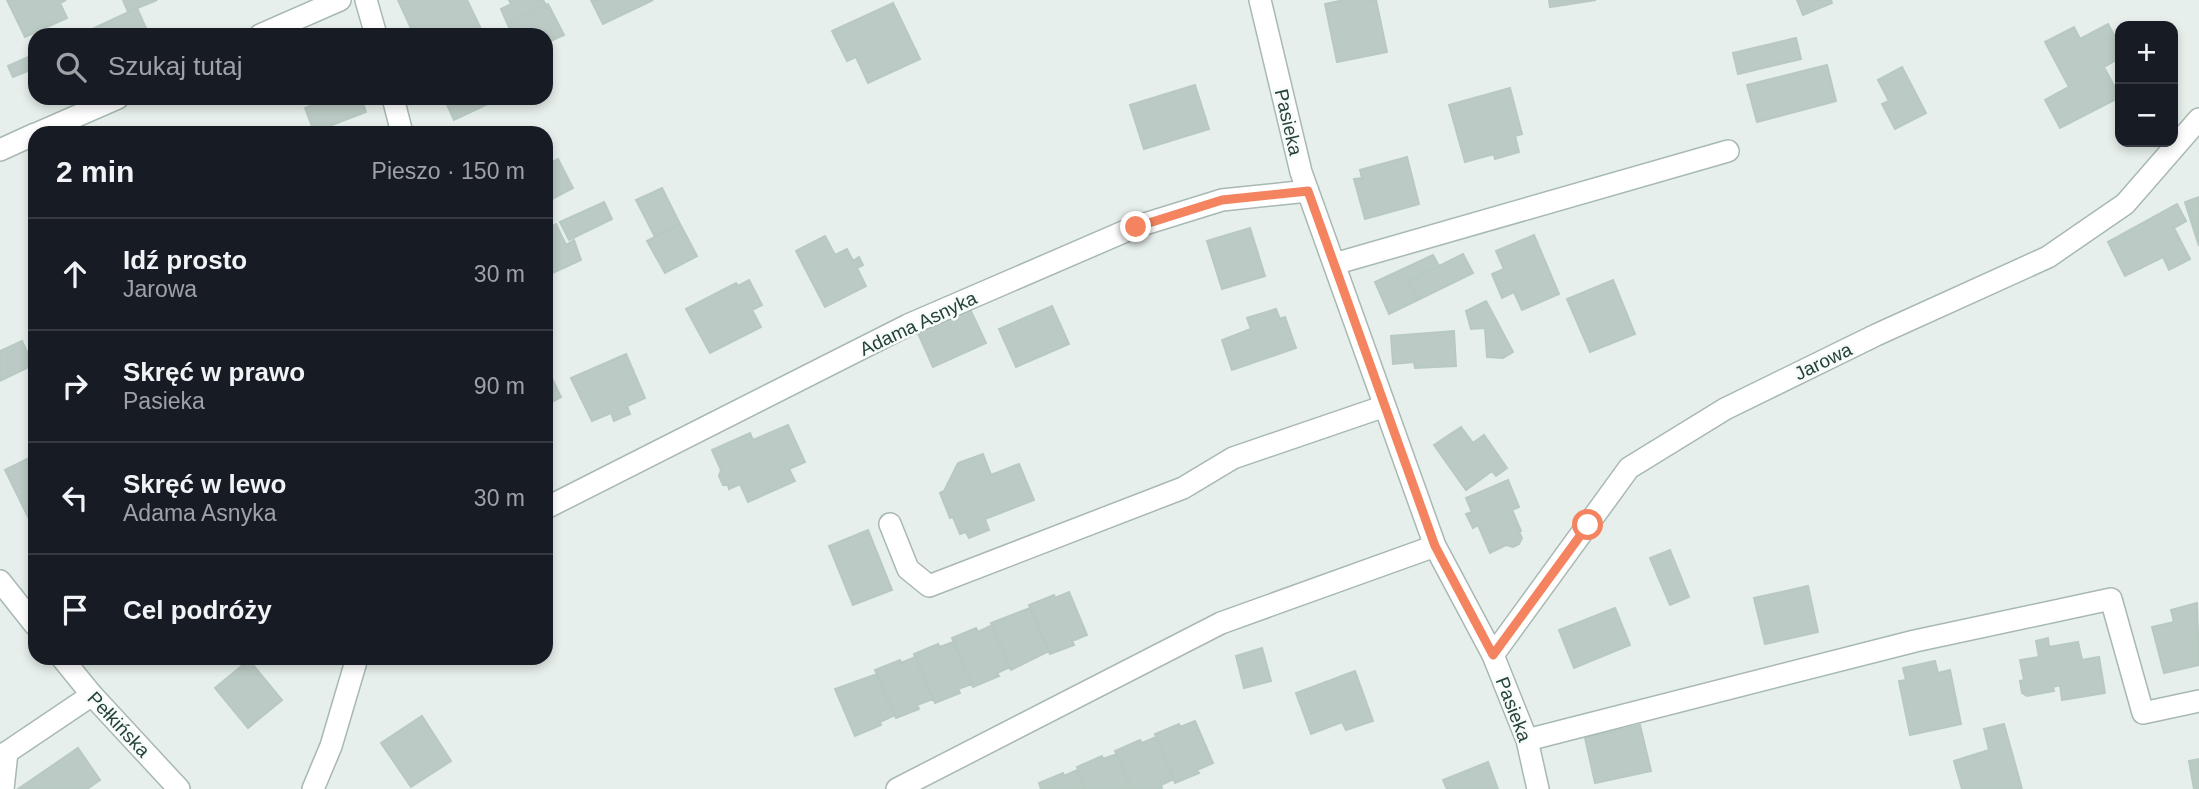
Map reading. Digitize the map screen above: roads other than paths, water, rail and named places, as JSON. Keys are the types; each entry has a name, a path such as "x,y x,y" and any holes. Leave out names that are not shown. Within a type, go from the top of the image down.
{"street":[{"path":"276,28 340,0"},
{"path":"366,0 374,28"},
{"name":"Pasieka","path":"1261,0 1301,172 1435,546 1493,655 1527,740 1538,789"},
{"path":"55,126 101,105"},
{"path":"395,105 400,126"},
{"name":"Jarowa","path":"1493,655 1629,468 1725,410 1876,335 2048,257 2125,204 2199,119"},
{"path":"0,150 28,138"},
{"path":"1334,264 1728,151"},
{"name":"Adama Asnyka","path":"553,504 908,325 1136,227 1222,200 1308,191"},
{"path":"890,524 908,569 929,586 1183,488 1233,458 1385,406"},
{"path":"897,789 1221,623 1435,546"},
{"path":"0,581 28,616"},
{"path":"1527,740 1915,640 2111,599 2143,713 2199,701"},
{"name":"Pełkińska","path":"68,665 179,789"},
{"path":"313,789 331,746 355,665"},
{"path":"3,789 4,755 92,695"}]}
